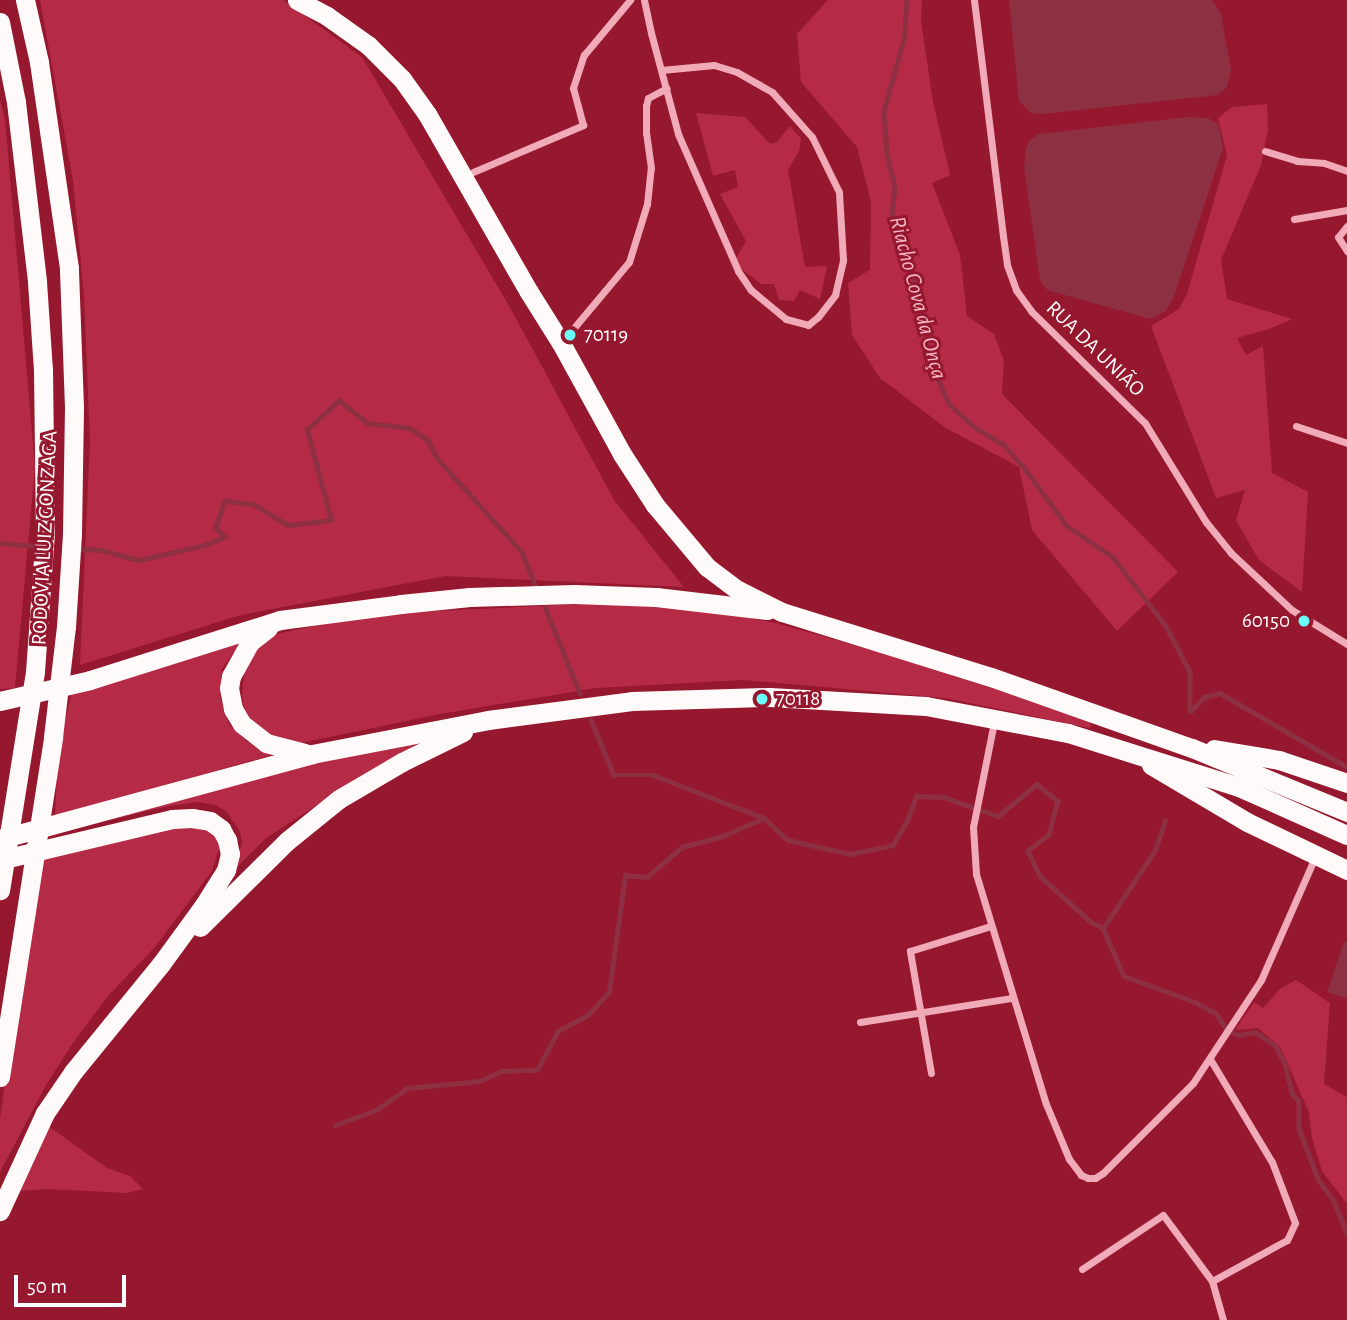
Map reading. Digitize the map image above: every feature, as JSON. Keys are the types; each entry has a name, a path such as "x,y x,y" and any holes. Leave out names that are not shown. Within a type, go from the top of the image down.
{"highway":[{"name":"RODOVIA LUIZ GONZAGA","path":"0,1077 33,871 66,627 72,534 74,407 69,268 40,62 25,0"},
{"path":"297,0 327,16 368,45 402,79 426,114 561,343 622,454 680,537 706,567 738,590 782,612 991,677 1192,747 1347,811"},
{"name":"RODOVIA LUIZ GONZAGA","path":"0,22 16,102 37,282 43,361 45,532 35,672 1,874"},
{"path":"0,46 16,102"},
{"path":"0,701 90,680 281,620 456,598 574,594 656,597 782,612"},
{"path":"281,620 250,642 231,676 230,696 242,724 254,736 284,749 312,754"},
{"path":"0,839 312,754 488,720 632,701 770,697 915,705 994,718 1127,749 1239,787 1347,835"},
{"path":"161,964 288,841 339,799 402,762 488,720"},
{"path":"1192,747 1252,753 1347,783"},
{"path":"1127,749 1247,822 1347,870"},
{"path":"0,1211 45,1113 81,1062 161,964 226,870 230,854 228,840 221,829 210,821 172,819 1,874"}],"street":[{"path":"473,172 583,125 573,88 584,55 630,0"},
{"path":"644,0 661,70 678,134 738,271 751,290 786,320 808,325 824,312 835,295 843,260 839,192 812,138 772,92 737,72 714,65 661,70"},
{"name":"RUA DA UNIÃO","path":"974,0 1007,265 1016,290 1031,311 1145,423 1206,522 1231,553 1292,610 1347,644"},
{"path":"561,343 629,262 647,204 651,168 645,114 648,99 667,88"},
{"path":"1265,152 1290,160 1324,163 1347,171"},
{"path":"1294,219 1347,210"},
{"path":"1347,226 1338,237 1347,251"},
{"path":"1296,426 1347,443"},
{"path":"994,718 978,799 972,853 1012,998 1060,1137 1075,1168 1088,1178 1095,1178 1103,1172 1163,1115 1210,1059 1261,980 1316,853"},
{"path":"930,1073 910,951 990,926"},
{"path":"860,1022 1012,998"},
{"path":"1210,1059 1272,1162 1295,1223 1287,1240 1212,1281"},
{"path":"1082,1269 1163,1215 1212,1281 1223,1320"}],"shaded area":[{"path":"40,0 283,0 362,57 512,311 614,500 684,587 445,576 241,615 80,665 90,441 84,296 73,180"},
{"path":"828,0 922,0 921,21 933,102 950,175 932,183 960,255 967,316 994,334 1004,361 1002,394 1178,572 1117,631 1032,530 1019,467 946,428 880,378 852,335 848,283 870,270 871,202 857,147 801,82 797,34"},
{"path":"1009,0 1212,0 1221,14 1231,70 1227,87 1218,95 1043,114 1031,113 1019,101"},
{"path":"0,100 5,119 35,467 15,688 0,689"},
{"path":"1267,104 1268,129 1261,165 1221,260 1227,299 1292,319 1237,338 1246,355 1263,346 1272,473 1308,492 1302,592 1259,560 1236,520 1245,490 1216,498 1151,326 1179,309 1187,294 1227,155 1218,118 1232,107"},
{"path":"696,113 745,117 770,144 777,142 790,126 801,139 799,151 788,170 805,267 827,266 820,299 800,290 794,301 779,300 774,284 761,284 739,267 736,258 746,241 720,194 738,187 735,170 713,176"},
{"path":"1187,117 1208,118 1219,125 1223,148 1174,297 1166,311 1150,319 1047,290 1040,280 1024,167 1026,148 1031,139 1039,134"},
{"path":"623,602 695,608 776,623 882,653 1092,720 1090,728 945,698 744,680 596,688 440,714 291,745 260,731 244,709 242,694 246,658 271,635 373,614"},
{"path":"245,636 222,669 220,697 229,724 246,741 275,754 55,816 58,746 73,689"},
{"path":"403,741 417,748 350,784 266,838 233,871 242,843 240,832 227,812 216,805 198,802 169,806 50,834 318,759"},
{"path":"199,826 214,835 220,846 212,871 155,947 107,997 73,1043 46,1085 0,1172 0,1119 35,861 141,831"},
{"path":"1344,941 1347,942 1347,999 1327,992"},
{"path":"1296,980 1330,1003 1324,1084 1347,1097 1347,1204 1322,1171 1312,1138 1309,1112 1280,1047 1258,1028 1235,1030 1254,1002 1263,1008 1280,989"},
{"path":"48,1126 107,1168 130,1176 143,1189 127,1193 48,1189 17,1191"}],"waterway":[{"name":"Riacho Cova da Onça","path":"907,0 904,39 884,112 887,153 895,188 892,211 916,283 929,358 949,404 976,428 1003,444 1023,466 1067,526 1113,557 1166,626 1190,672 1190,711"},
{"path":"78,549 101,550 139,560 205,545 225,537 215,528 225,501 253,504 288,525 331,520 307,430 339,400 367,423 410,428 428,440 437,458 522,552 537,589"},
{"path":"0,543 38,546"},
{"path":"545,607 580,693"},
{"path":"1191,711 1204,697 1220,693 1347,767"},
{"path":"591,720 614,775 653,775 764,818 788,840 850,854 893,845 907,821 916,796 943,797 998,816 1037,784 1058,801 1049,835 1028,851 1040,876 1091,922 1103,928"},
{"path":"335,1125 376,1110 408,1088 480,1081 501,1071 537,1070 558,1031 588,1015 609,992 625,875 647,877 682,847 723,836 764,818"},
{"name":"Riacho Cova da Onça","path":"1103,928 1155,850 1165,821"},
{"name":"Riacho Cova da Onça","path":"1103,928 1124,976 1195,1002 1216,1013 1228,1031 1239,1035 1255,1032 1275,1045 1285,1064 1293,1095 1299,1101 1299,1128 1318,1179 1334,1201 1347,1234"}],"place":[{"name":"70119","path":"570,335"},
{"name":"60150","path":"1304,621"},
{"name":"70118","path":"762,699"}]}
